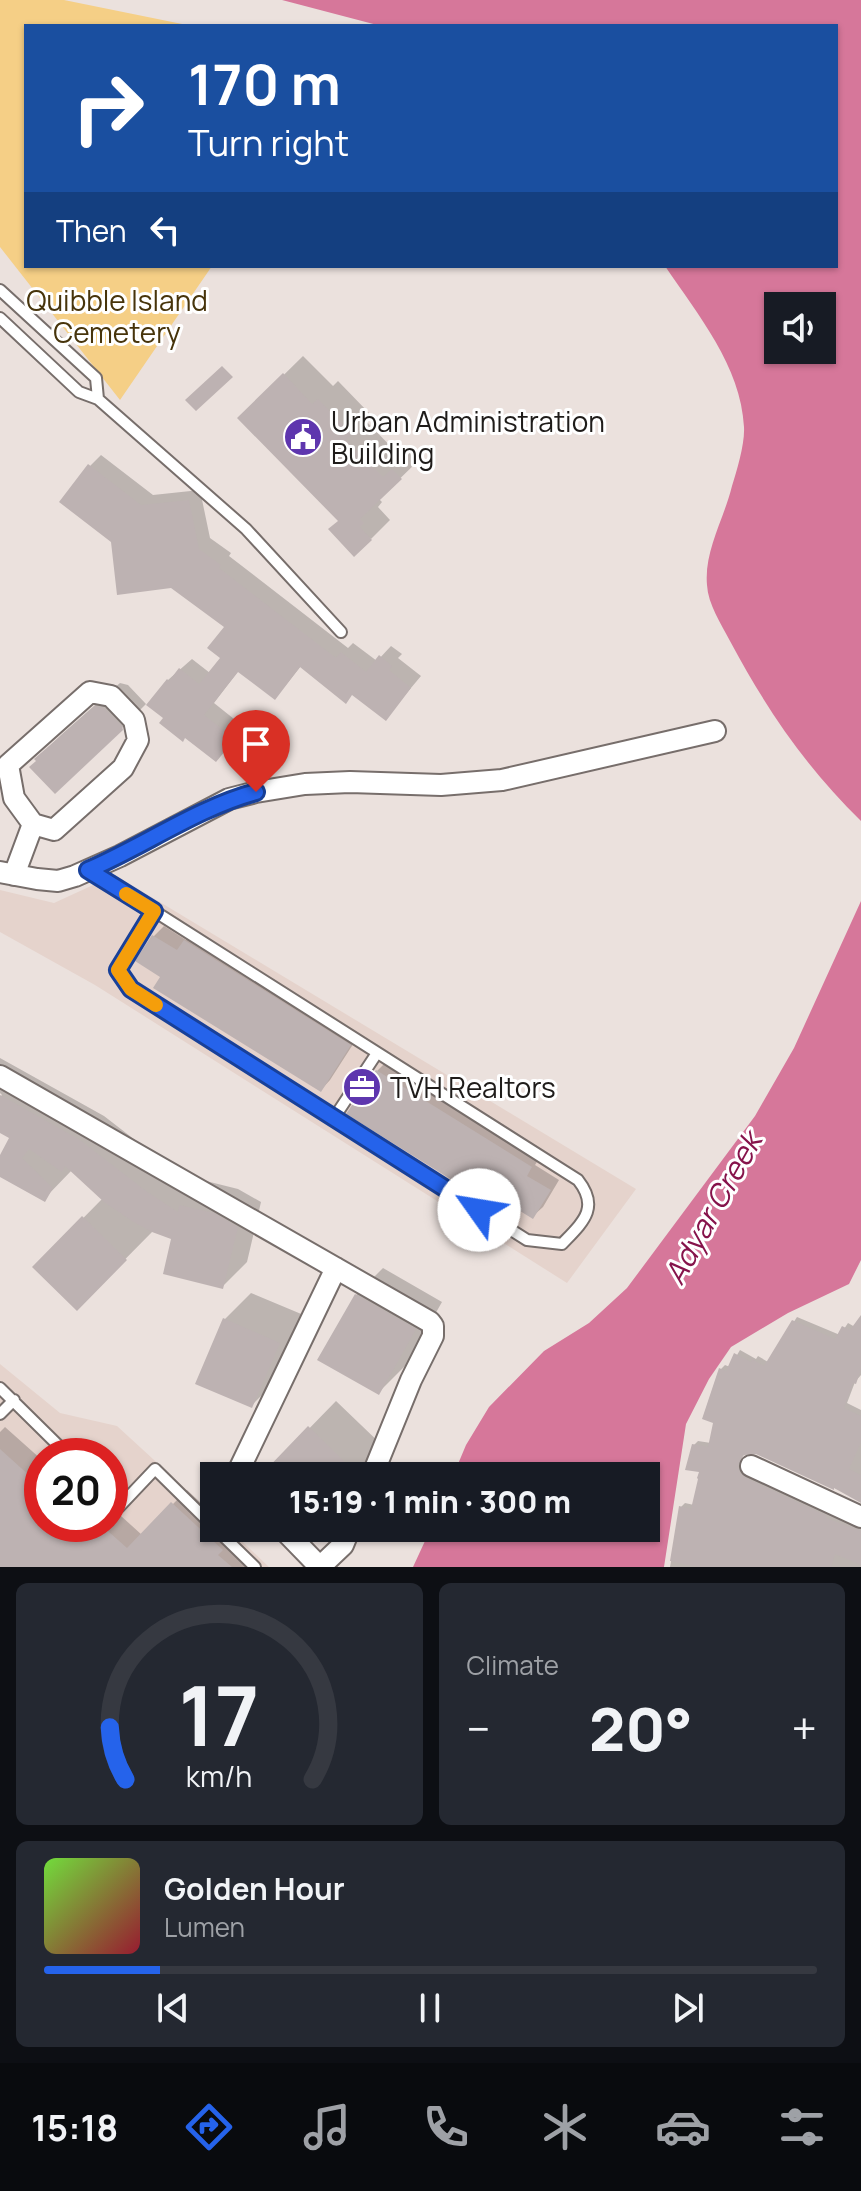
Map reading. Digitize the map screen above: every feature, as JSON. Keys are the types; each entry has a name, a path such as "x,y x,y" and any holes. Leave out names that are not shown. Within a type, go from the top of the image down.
{"street":[{"path":"90,692 111,696 134,720 138,740 123,768 54,830 33,824 14,798 8,765 90,692"},
{"path":"33,824 7,874 58,881 120,856 229,799 256,792 305,784 441,785 502,780 715,731"},
{"path":"0,1076 426,1319 433,1326 433,1336 411,1380 378,1462"},
{"path":"243,1462 336,1268"},
{"path":"751,1466 861,1517"},
{"path":"296,1542 315,1562 323,1564 344,1542"}],"lane":[{"path":"0,290 96,378 98,399"},
{"path":"0,318 79,392 98,399 246,529 341,632"},
{"path":"88,870 154,911 578,1180 588,1192 589,1208 574,1231 562,1244 527,1240 131,989 118,970 154,911"},
{"path":"334,1118 377,1053"},
{"path":"0,1388 51,1438"},
{"path":"0,1414 14,1400"},
{"path":"128,1498 155,1469 200,1514"},
{"path":"229,1542 255,1567"}],"shaded area":[{"name":"TVH Realtors","path":"115,875 636,1189 567,1283 95,985 0,932 0,890 54,903"},
{"path":"0,1364 60,1413 117,1426 200,1502 200,1542 243,1542 269,1567 0,1567"}],"green space":[{"name":"Quibble Island Cemetery","path":"0,0 64,0 182,24 24,24 24,268 211,268 120,400 0,247"}],"water":[{"path":"282,0 861,0 861,821 822,779 773,714 719,621 710,599 707,572 711,547 729,498 744,427 735,383 716,342 666,268 838,268 838,24 373,24"},
{"name":"Adyar Creek","path":"861,901 861,1260 849,1284 788,1313 731,1347 709,1379 686,1424 664,1567 413,1567 425,1542 660,1542 660,1462 459,1462 489,1407 544,1351 589,1323 627,1288 755,1116 794,1048"}],"building":[{"path":"222,366 233,377 196,411 185,400"},
{"name":"Urban Administration Building","path":"283,373 312,404 318,399 352,434 346,440 383,477 392,469 402,479 360,519 364,523 360,527 372,540 354,557 328,529 338,521 237,418"},
{"path":"88,464 141,505 189,500 199,549 221,565 219,568 336,658 341,652 366,672 379,655 392,666 389,670 411,688 386,721 352,695 346,704 300,667 275,700 238,672 204,715 235,739 216,762 159,723 163,718 146,705 179,668 199,684 220,658 207,648 224,627 171,588 117,595 111,542 59,502"},
{"path":"95,706 104,708 123,730 55,794 29,767 36,761 34,759"},
{"path":"152,935 177,950 184,940 351,1045 321,1092 153,988 160,977 135,961"},
{"path":"376,1070 532,1167 527,1176 551,1190 533,1219 507,1203 502,1211 346,1114"},
{"path":"0,1095 80,1140 178,1212 179,1205 214,1213 238,1227 223,1289 163,1274 171,1239 132,1221 104,1202 65,1166 62,1172 29,1149 22,1158 53,1188 45,1202 0,1177 0,1155 9,1138 0,1133"},
{"path":"82,1216 127,1260 77,1311 32,1267"},
{"path":"355,1294 416,1329 379,1395 317,1360"},
{"path":"861,1315 861,1369 844,1408 861,1416 861,1442 849,1469 861,1475 861,1503 756,1454 744,1455 738,1466 746,1478 826,1518 861,1531 861,1565 835,1554 831,1567 697,1567 670,1561 679,1506 691,1509 698,1479 699,1472 685,1470 692,1444 708,1447 713,1423 702,1419 719,1368 726,1371 734,1353 764,1366 792,1320 835,1339 842,1326 850,1330"},
{"path":"223,1318 280,1343 252,1408 195,1384"},
{"path":"308,1426 345,1462 273,1462"},
{"path":"0,1449 24,1471 24,1542 120,1542 127,1548 171,1502 200,1529 200,1542 214,1542 223,1550 218,1555 232,1567 0,1567"}],"slow traffic":[{"path":"126,894 154,911 118,970 131,989 156,1005"}],"place":[{"name":"Urban Administration Building","path":"303,437"},
{"name":"TVH Realtors","path":"362,1087"}],"route":[{"path":"256,792 229,799 88,870 154,911 118,970 131,989 479,1210"}]}
